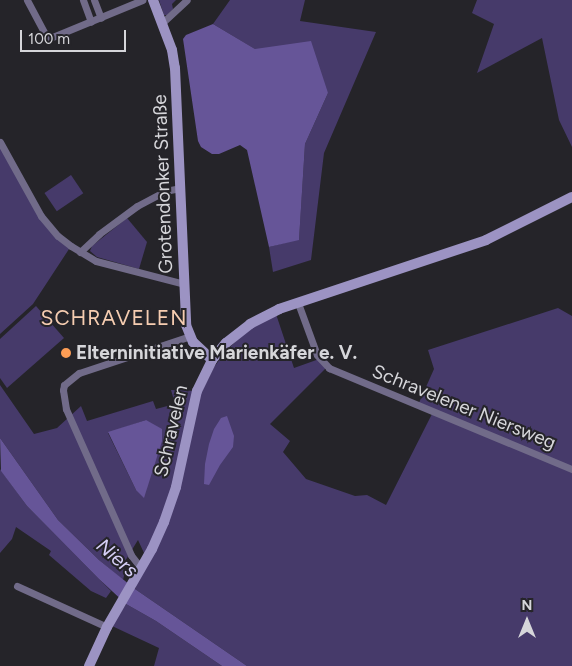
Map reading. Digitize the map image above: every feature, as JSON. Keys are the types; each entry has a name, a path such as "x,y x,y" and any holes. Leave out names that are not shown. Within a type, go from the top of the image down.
{"main road":[{"name":"Grotendonker Straße","path":"153,0 174,61 186,325 190,336"},
{"name":"Schravelen","path":"89,666 107,627 152,549 171,504 196,391 212,360 226,343 250,324 298,303 486,240 572,197"},
{"path":"190,336 212,360"}],"street":[{"path":"27,0 46,36 50,38 142,0"},
{"path":"83,0 92,22"},
{"path":"94,0 101,18"},
{"path":"161,24 187,0"},
{"path":"0,142 41,216 58,236 96,261 184,284"},
{"path":"80,252 99,234 138,206 165,191 180,188"},
{"name":"Schravelener Niersweg","path":"298,303 317,354 329,368 572,469"},
{"path":"141,568 131,555 64,403 62,390 64,385 79,373 190,336"},
{"path":"17,586 107,627"}],"shaded area":[{"path":"159,0 176,0 172,4 173,9 167,15 164,15"},
{"path":"230,0 305,0 300,21 376,32 324,153 311,260 273,272 269,247 299,239 305,144 328,93 213,24"},
{"path":"477,0 572,0 572,147 559,120 542,38 477,73 494,24 472,13"},
{"path":"213,24 255,49 311,41 328,93 305,144 299,240 269,247 247,150 240,145 219,154 212,154 201,147 198,141 183,39 186,35"},
{"path":"0,142 41,216 71,246 33,304 0,334"},
{"path":"71,175 83,193 57,211 44,193"},
{"path":"127,218 147,242 139,269 97,257 90,251 92,246"},
{"path":"36,306 64,338 7,388 0,378 0,339"},
{"path":"558,308 572,316 572,666 247,666 135,589 144,553 138,540 122,566 125,572 123,580 99,560 58,520 0,438 0,385 34,434 57,428 81,406 87,421 153,401 156,409 175,404 171,390 197,391 200,395 214,367 227,350 239,338 275,311 294,368 322,358 328,366 270,424 290,441 283,452 306,479 355,496 367,495 386,505 433,412 418,405 434,369 428,350","holes":["146,420 136,490 108,433"]},
{"path":"227,416 234,436 233,447 209,485 204,484 205,464 214,429 221,418"},
{"path":"146,420 162,429 162,441 144,498 136,490 108,432"},
{"path":"0,438 58,520 99,560 135,589 247,666 222,666 156,621 126,604 27,506 1,471"},
{"path":"0,469 27,506 111,591 106,598 91,591 49,555 51,551 16,527 12,539 0,553"},
{"path":"126,604 156,621 222,666 154,666 159,648 112,626"}],"place":[{"name":"Elterninitiative Marienkäfer e. V.","path":"66,353"}],"district":[{"name":"SCHRAVELEN","path":"114,318"}],"water label":[{"name":"Niers","path":"117,558"}]}
